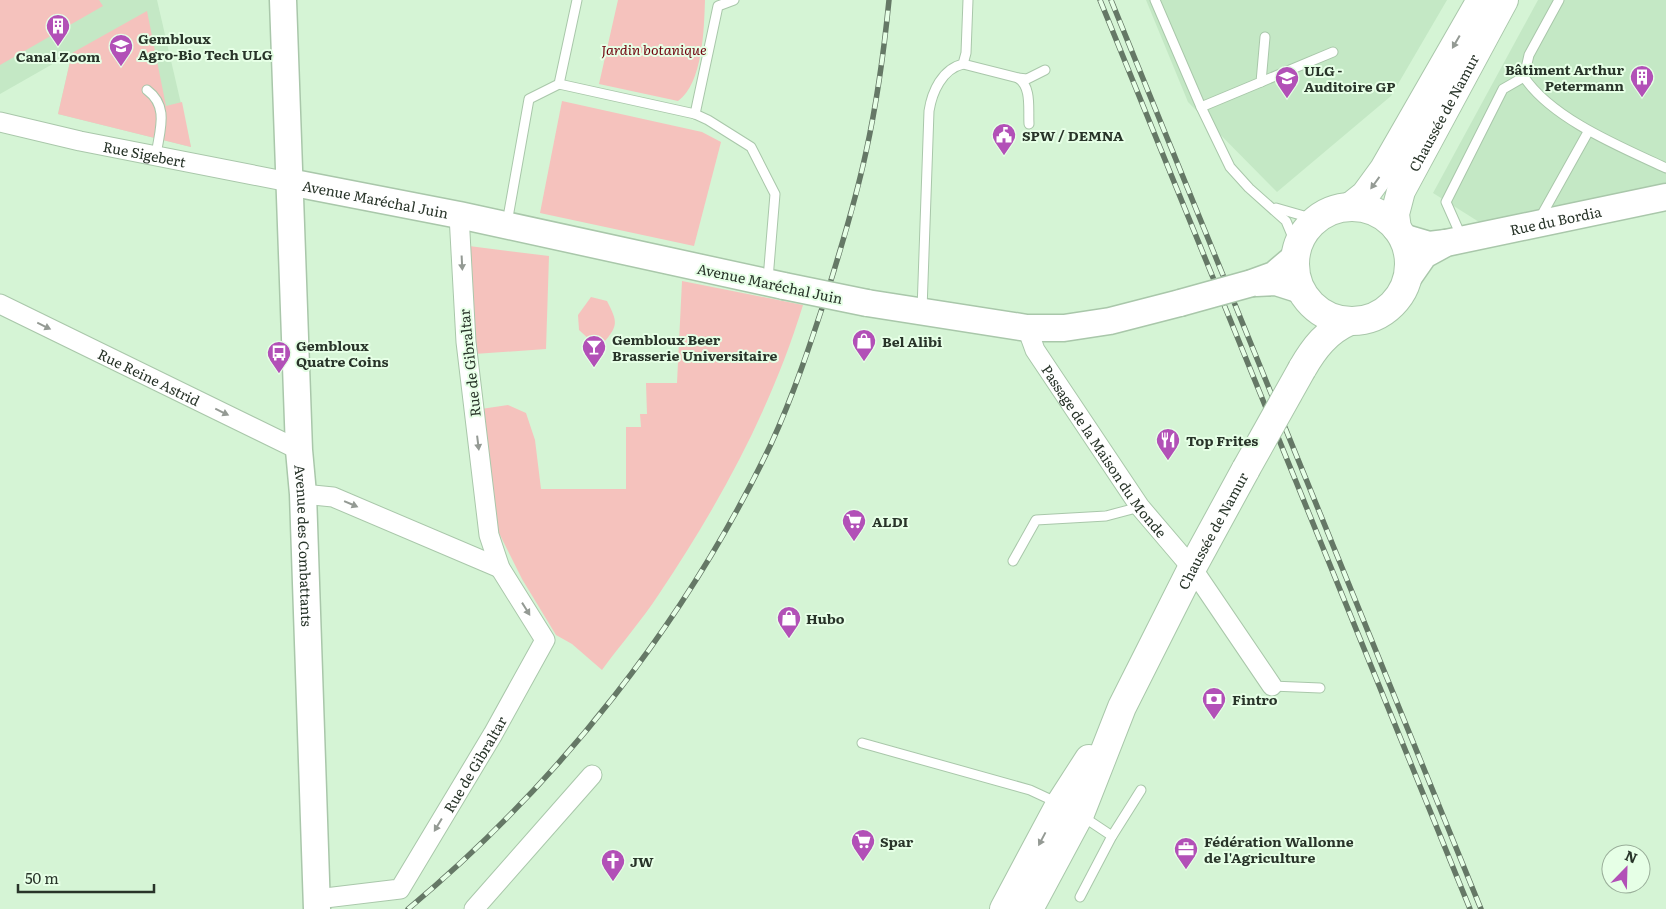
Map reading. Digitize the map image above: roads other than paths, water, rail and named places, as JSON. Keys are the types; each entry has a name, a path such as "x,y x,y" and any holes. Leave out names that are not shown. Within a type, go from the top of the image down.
{"main road":[{"name":"Chaussée de Namur","path":"1350,207 1365,195 1378,180 1480,0"},
{"name":"Chaussée de Namur","path":"1400,233 1396,214 1401,191 1504,0"},
{"path":"1350,207 1376,212 1400,233 1409,257 1408,278 1396,300 1383,312 1367,319 1350,321 1331,317 1309,299 1294,268 1296,252 1302,234 1322,215 1339,208 1350,207"},
{"name":"Chaussée de Namur","path":"1029,909 1070,809 1192,568 1305,363 1316,335 1309,299"},
{"name":"Chaussée de Namur","path":"1305,363 1332,330 1350,321"},
{"name":"Chaussée de Namur","path":"1004,909 1070,809"}],"street":[{"name":"Avenue des Combattants","path":"283,0 295,292 299,450 304,494 317,904"},
{"name":"Rue Sigebert","path":"0,122 156,156 289,182"},
{"name":"Avenue Maréchal Juin","path":"289,182 507,225 776,285 922,313 1027,328 1064,328 1110,321 1252,283 1274,275 1296,252"},
{"name":"Rue du Bordia","path":"1400,233 1429,244 1454,241 1537,222 1666,197"},
{"name":"Rue de Gibraltar","path":"317,904 400,889 502,717 545,640 500,568 489,535 466,342 459,215"},
{"name":"Rue du Bordia","path":"1408,278 1424,255 1454,241"},
{"name":"Avenue Maréchal Juin","path":"1252,283 1276,282 1309,299"},
{"name":"Rue Reine Astrid","path":"0,304 299,450"},
{"name":"Passage de la Maison du Monde","path":"1027,328 1034,350 1140,507 1192,568 1272,686"},
{"path":"304,494 333,497 500,568"},
{"path":"474,909 592,775"}],"lane":[{"path":"559,84 577,0"},
{"path":"694,114 718,6 734,0"},
{"path":"963,64 966,53 968,0"},
{"path":"1155,0 1201,107 1230,168 1286,221 1296,252"},
{"path":"1454,241 1446,202 1504,89 1524,77 1529,55 1559,0"},
{"path":"1261,82 1265,37"},
{"path":"1201,107 1333,52"},
{"path":"922,313 931,98 948,71 963,64 1027,79 1045,70"},
{"path":"1524,77 1532,89 1588,132 1666,168"},
{"path":"1018,78 1026,88 1028,124"},
{"path":"507,225 529,99 559,84 694,114 708,120 751,147 775,194 776,285"},
{"path":"147,90 157,97 162,110 156,156"},
{"path":"1537,222 1588,132"},
{"path":"1269,204 1293,214 1322,215"},
{"path":"1013,561 1036,520 1106,516 1140,507"},
{"path":"1272,686 1320,688"},
{"path":"862,743 1030,790 1070,809 1112,836"},
{"path":"1080,897 1112,836 1141,790"}],"railway":[{"path":"408,909 463,860 516,808 567,753 614,696 659,636 700,574 737,510 771,444 787,406 802,368 844,239 870,133 880,76 889,0"},
{"path":"1100,0 1470,909"},
{"path":"1111,0 1481,909"}],"place":[{"name":"Canal Zoom","path":"58,47"},
{"name":"Gembloux Agro-Bio Tech ULG","path":"121,67"},
{"name":"Bâtiment Arthur Petermann","path":"1642,98"},
{"name":"ULG - Auditoire GP","path":"1287,99"},
{"name":"SPW / DEMNA","path":"1004,156"},
{"name":"Bel Alibi","path":"864,362"},
{"name":"Gembloux Beer Brasserie Universitaire","path":"594,368"},
{"name":"Gembloux Quatre Coins","path":"279,374"},
{"name":"Top Frites","path":"1168,461"},
{"name":"ALDI","path":"854,542"},
{"name":"Hubo","path":"789,639"},
{"name":"Fintro","path":"1214,720"},
{"name":"Spar","path":"863,862"},
{"name":"Fédération Wallonne de l'Agriculture","path":"1186,870"},
{"name":"JW","path":"613,882"}],"park label":[{"name":"Jardin botanique","path":"654,49"}]}
